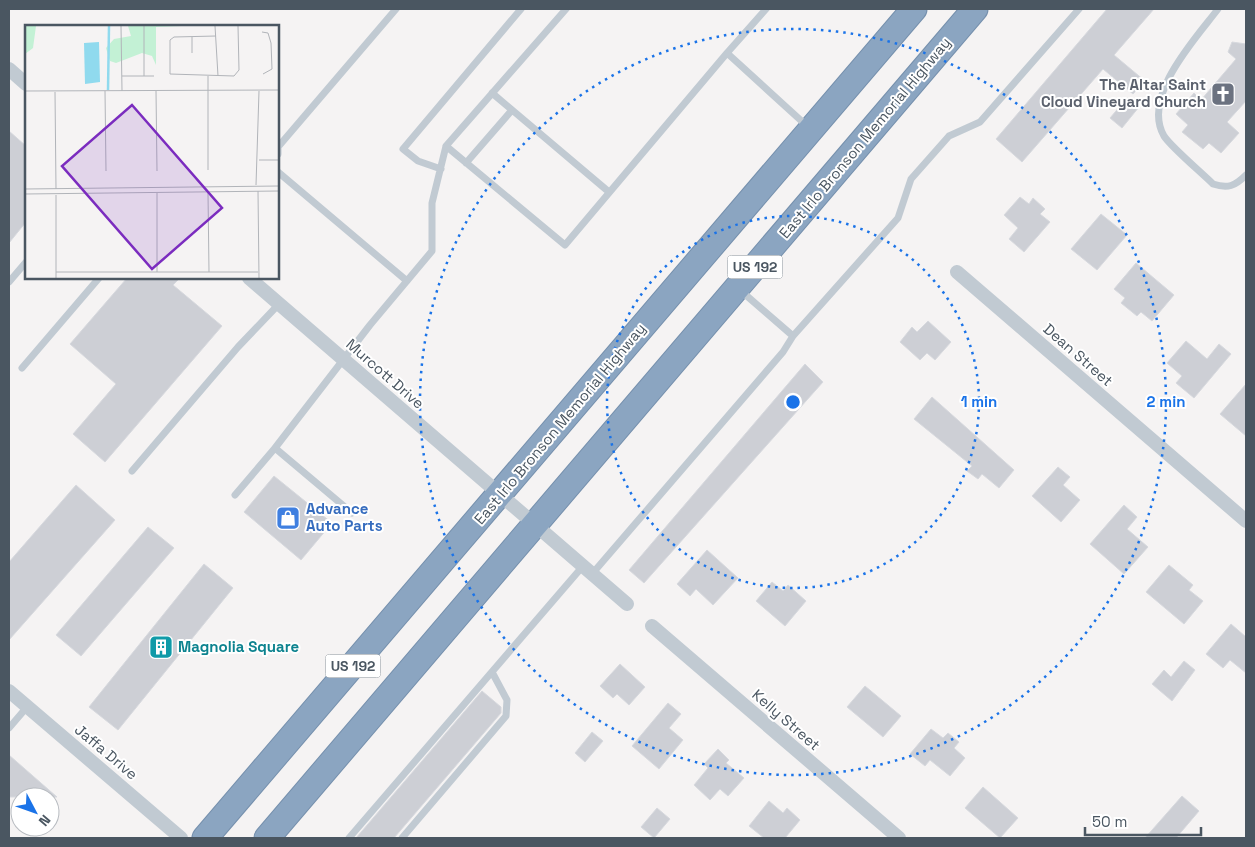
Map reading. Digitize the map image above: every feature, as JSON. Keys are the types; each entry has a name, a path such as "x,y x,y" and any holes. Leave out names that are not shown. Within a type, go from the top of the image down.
{"highway":[{"name":"East Irlo Bronson Memorial Highway","path":"205,838 914,9"},
{"name":"East Irlo Bronson Memorial Highway","path":"268,838 975,9"}],"street":[{"path":"9,69 25,83"},
{"name":"Dean Street","path":"957,272 1246,521"},
{"name":"Murcott Drive","path":"250,279 500,494"},
{"path":"500,494 627,604"},
{"name":"Kelly Street","path":"652,626 898,838"},
{"name":"Jaffa Drive","path":"9,691 182,838"}],"lane":[{"path":"279,146 396,9"},
{"path":"440,169 418,161 403,149 521,9"},
{"path":"235,495 275,448 432,251 432,203 446,146 564,9"},
{"path":"446,146 565,245 727,52 766,9"},
{"path":"349,838 492,672 588,570 782,352 793,336 898,218 911,179 950,136 980,122 1079,9"},
{"path":"1218,9 1194,39 1165,83 1160,118 1164,135 1213,184 1231,187 1246,175"},
{"path":"727,52 811,130"},
{"path":"492,93 609,192"},
{"path":"466,163 512,110"},
{"path":"279,173 407,281"},
{"path":"9,282 25,263"},
{"path":"22,368 98,279"},
{"path":"738,288 793,336"},
{"path":"132,471 238,347 279,304"},
{"path":"275,448 352,512"},
{"path":"402,838 506,716 507,700 492,672"},
{"path":"9,728 27,707"}],"building":[{"path":"1107,9 1154,9 1114,55 1145,81 1133,94 1103,69 1022,162 996,139"},
{"path":"1232,42 1246,44 1246,101 1227,122 1239,133 1221,153 1209,143 1203,149 1182,132 1188,125 1176,114 1194,93 1201,100 1236,59 1228,52"},
{"path":"1127,98 1139,107 1122,128 1110,118"},
{"path":"9,131 25,145 25,223 9,243"},
{"path":"1020,197 1029,204 1033,198 1045,209 1040,214 1050,222 1024,252 1009,239 1018,228 1004,215"},
{"path":"1101,214 1127,235 1097,270 1071,249"},
{"path":"1136,263 1174,295 1152,321 1141,312 1137,316 1121,303 1125,298 1114,289"},
{"path":"126,279 179,279 173,285 222,326 105,462 73,434 116,384 70,344"},
{"path":"928,321 951,342 935,360 927,353 920,360 900,342 912,327 917,332"},
{"path":"1186,341 1207,359 1219,344 1231,354 1194,398 1176,383 1182,376 1167,363"},
{"path":"805,364 823,382 644,583 629,570"},
{"path":"1246,384 1246,436 1220,414"},
{"path":"932,397 1014,470 999,488 982,474 978,479 967,471 972,466 914,419"},
{"path":"1058,467 1070,477 1063,485 1080,500 1061,522 1032,496"},
{"name":"Advance Auto Parts","path":"274,476 332,523 301,560 244,512"},
{"path":"76,485 115,520 9,640 9,562"},
{"path":"1124,505 1137,517 1127,529 1148,547 1124,574 1090,544"},
{"path":"148,527 174,548 81,656 56,635"},
{"path":"707,550 738,578 713,605 696,589 690,596 677,584"},
{"name":"Magnolia Square","path":"204,564 233,588 118,730 89,707"},
{"path":"1169,565 1193,585 1189,590 1203,601 1184,624 1146,592"},
{"path":"772,582 783,591 788,585 806,601 785,626 756,601"},
{"path":"1231,624 1246,637 1246,673 1230,660 1223,668 1206,654"},
{"path":"1184,661 1195,670 1172,701 1152,684 1164,670 1171,677"},
{"path":"620,664 645,687 629,705 617,694 613,698 600,686"},
{"path":"865,686 901,716 883,737 847,707"},
{"path":"482,691 501,707 501,713 394,838 356,838"},
{"path":"668,703 681,714 669,728 683,740 659,769 632,746"},
{"path":"931,729 943,738 948,733 959,742 954,748 965,758 950,776 930,760 925,766 910,754"},
{"path":"592,732 603,741 585,762 575,753"},
{"path":"718,749 729,760 726,763 744,778 728,796 720,789 710,800 694,785 708,768 704,764"},
{"path":"9,755 46,787 10,787 9,797"},
{"path":"983,787 1018,818 1000,838 965,808"},
{"path":"1182,796 1199,811 1176,838 1145,838"},
{"path":"769,801 783,813 787,808 800,820 785,838 764,838 749,826"},
{"path":"657,808 670,819 654,838 641,827"}],"place":[{"name":"The Altar Saint Cloud Vineyard Church","path":"1223,94"},
{"name":"Advance Auto Parts","path":"288,518"},
{"name":"Magnolia Square","path":"161,647"}]}
